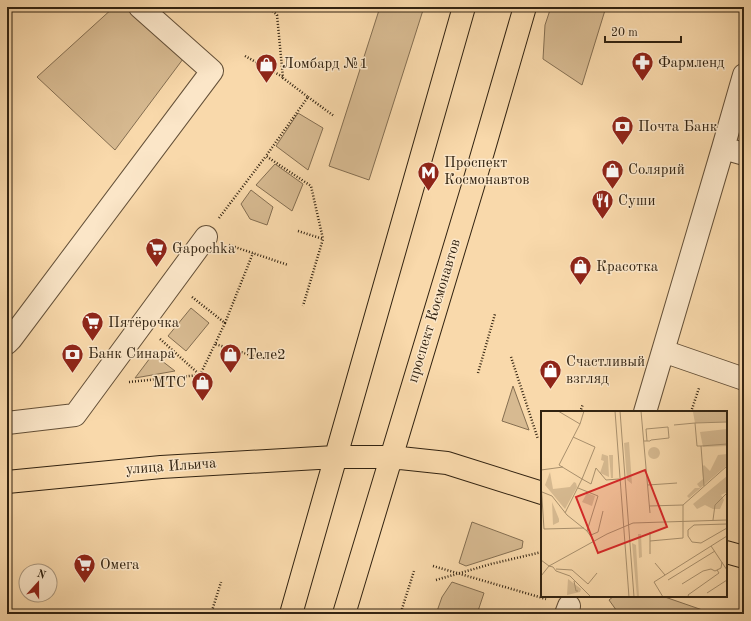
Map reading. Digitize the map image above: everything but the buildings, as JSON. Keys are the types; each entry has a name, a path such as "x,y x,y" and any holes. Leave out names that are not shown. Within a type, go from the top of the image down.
{"main road":[{"path":"291,614 464,7"},
{"name":"проспект Космонавтов","path":"344,614 474,186 525,7"},
{"name":"улица Ильича","path":"7,481 161,467 335,457 391,457 447,463 541,493"},
{"path":"727,552 744,557"}],"lane":[{"path":"7,343 212,71 140,7"},
{"path":"645,411 744,74"},
{"path":"723,148 744,154"},
{"path":"7,423 74,415 206,237"},
{"path":"664,351 744,379"}],"path":[{"path":"268,7 277,16 283,78"},
{"path":"245,56 283,78 334,116"},
{"path":"288,265 206,237 308,97"},
{"path":"266,156 311,186 323,239 303,306"},
{"path":"298,231 323,239"},
{"path":"200,375 215,344 253,253"},
{"path":"173,282 224,323"},
{"path":"478,373 495,314"},
{"path":"142,323 200,375"},
{"path":"215,344 257,357"},
{"path":"511,357 538,439"},
{"path":"96,386 200,375"},
{"path":"691,411 700,386"},
{"path":"580,411 583,404"},
{"path":"436,580 491,564 541,552"},
{"path":"433,566 567,610"},
{"path":"401,612 414,571"},
{"path":"211,614 221,582"}],"shaded area":[{"path":"114,7 126,7 183,59 115,150 37,77"},
{"path":"380,7 424,7 369,180 329,166"},
{"path":"551,7 606,7 582,85 543,59 545,25"},
{"path":"298,113 323,128 308,170 276,146"},
{"path":"275,164 303,184 292,211 256,185"},
{"path":"251,190 273,207 267,225 250,219 241,204"},
{"path":"191,308 209,323 186,351 168,336"},
{"path":"153,354 175,371 135,378"},
{"path":"513,386 529,430 502,421"},
{"path":"472,522 523,541 522,548 466,566 459,563"},
{"path":"452,582 484,593 477,614 436,614 442,597"},
{"path":"613,597 665,597 714,614 619,614 609,600"}],"place":[{"name":"Фармленд","path":"642,82"},
{"name":"Ломбард №1","path":"266,84"},
{"name":"Почта Банк","path":"623,146"},
{"name":"Солярий","path":"612,190"},
{"name":"Проспект Космонавтов","path":"429,192"},
{"name":"Суши","path":"603,220"},
{"name":"Gapochka","path":"157,268"},
{"name":"Красотка","path":"581,286"},
{"name":"Пятёрочка","path":"93,342"},
{"name":"Банк Синара","path":"72,374"},
{"name":"Теле2","path":"230,374"},
{"name":"Счастливый взгляд","path":"551,390"},
{"name":"МТС","path":"202,402"},
{"name":"Омега","path":"84,584"}]}
